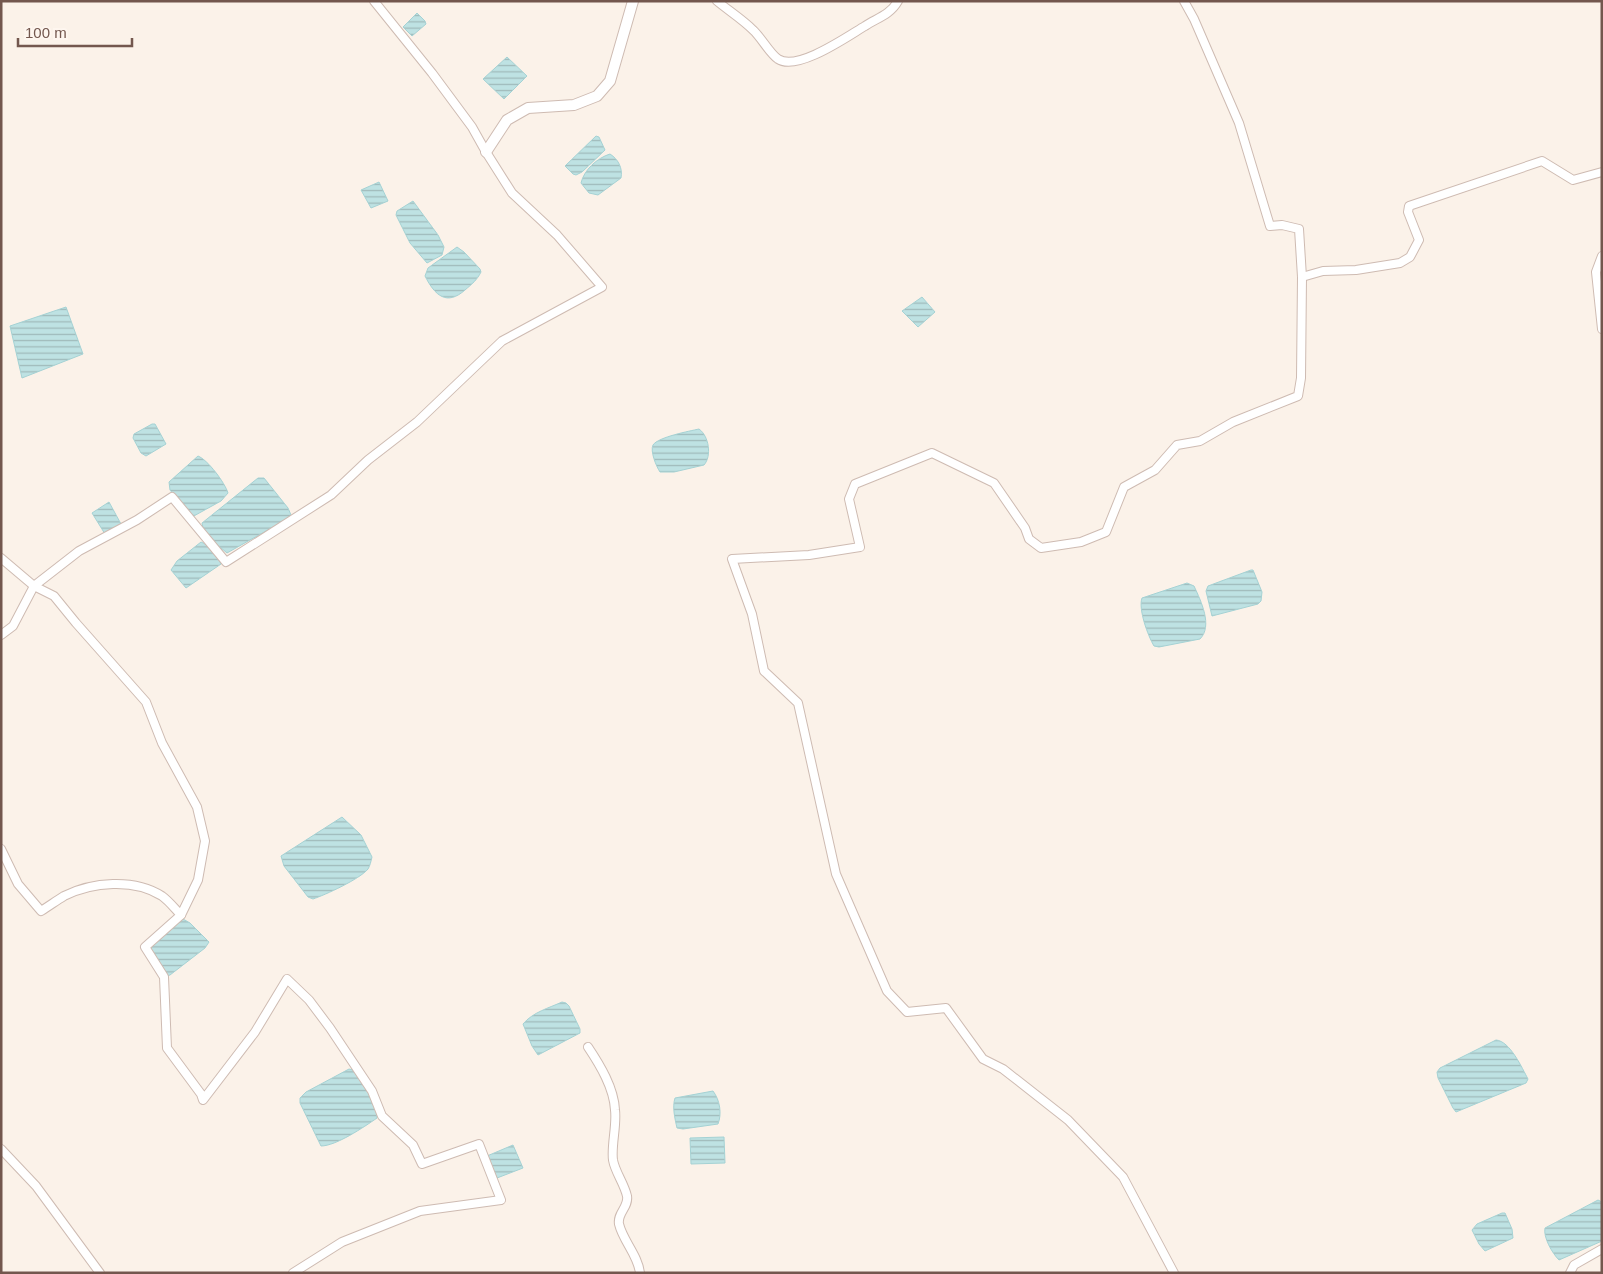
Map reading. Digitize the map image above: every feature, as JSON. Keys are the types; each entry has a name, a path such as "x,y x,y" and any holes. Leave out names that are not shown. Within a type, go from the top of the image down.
{"street":[{"path":"1,634 12,626 34,586 79,551 137,520 172,497 226,562 331,495 368,460 417,422 502,340 602,287 557,235 512,193 472,127 432,73 374,1"},
{"path":"486,152 507,120 528,108 574,104 597,96 610,81 633,1"},
{"path":"717,1 754,30 778,59 790,62 828,49 888,14 898,1"},
{"path":"1174,1273 1123,1177 1068,1120 1003,1069 983,1059 946,1008 907,1012 887,991 836,874 798,703 764,671 752,614 732,559 808,555 860,547 849,499 850,492 855,484 932,453 994,483 1025,528 1028,539 1041,548 1081,542 1106,532 1124,487 1155,470 1177,445 1200,441 1234,422 1298,396 1301,378 1302,277 1299,229 1282,225 1270,226 1239,124 1194,19 1184,1"},
{"path":"1302,277 1323,271 1356,270 1400,263 1410,257 1419,240 1408,212 1409,206 1542,161 1573,180 1602,172"},
{"path":"1602,256 1596,272 1602,329"},
{"path":"1,558 34,586 54,596 76,624 146,702 162,743 197,807 205,841 198,880 181,915 145,947 164,978 167,1048 201,1094 203,1100 255,1032 287,979 309,1000 372,1091 382,1116 414,1145 422,1164 479,1144 501,1200 420,1211 342,1242 293,1273"},
{"path":"1,849 18,884 41,911 64,896 87,888 128,884 143,887 162,896 181,915"},
{"path":"588,1047 604,1074 612,1094 615,1109 613,1159 627,1196 625,1208 619,1216 619,1223 627,1244 639,1266 640,1273"},
{"path":"1,1149 36,1186 100,1273"},
{"path":"1570,1273 1574,1265 1602,1248"}],"water":[{"path":"417,13 426,24 412,36 403,27"},
{"path":"507,57 527,76 504,99 483,79"},
{"path":"596,136 599,137 605,150 582,172 576,175 573,174 565,166"},
{"path":"610,154 619,164 621,178 598,195 589,193 581,183 585,174 596,162"},
{"path":"379,182 388,201 371,208 361,190"},
{"path":"413,201 438,235 444,247 442,255 427,263 410,243 396,215 397,211"},
{"path":"457,247 464,252 481,272 476,280 459,295 447,298 433,289 425,276 428,268"},
{"path":"922,297 935,312 918,327 902,311"},
{"path":"66,307 83,354 22,378 10,326"},
{"path":"155,424 166,444 146,456 141,453 133,438 134,434"},
{"path":"699,429 705,436 709,452 704,465 674,472 660,472 653,455 653,445 661,439"},
{"path":"198,456 216,472 228,493 221,501 192,517 170,490 169,482"},
{"path":"258,478 264,478 288,508 291,515 289,518 227,553 208,536 202,523"},
{"path":"109,502 121,524 105,534 92,513"},
{"path":"201,542 213,551 221,564 186,588 171,570 177,561"},
{"path":"1253,570 1262,592 1261,601 1258,604 1212,616 1206,591 1208,586"},
{"path":"1187,583 1194,586 1202,606 1206,620 1204,634 1200,639 1159,647 1154,646 1142,615 1142,598"},
{"path":"342,817 361,835 372,857 370,865 364,873 350,882 313,899 308,897 284,866 281,856"},
{"path":"183,919 190,923 209,942 205,948 167,976 148,947"},
{"path":"562,1002 569,1006 580,1029 580,1033 538,1055 523,1024 536,1013"},
{"path":"1496,1040 1511,1050 1528,1079 1526,1083 1456,1112 1438,1078 1437,1072 1440,1068"},
{"path":"349,1069 353,1070 368,1092 375,1105 377,1118 342,1140 321,1146 300,1103 300,1098 306,1092"},
{"path":"713,1091 720,1107 718,1124 683,1129 677,1128 674,1109 675,1098"},
{"path":"724,1137 725,1163 691,1164 690,1138"},
{"path":"513,1145 523,1168 497,1178 487,1156"},
{"path":"1598,1200 1602,1202 1602,1241 1559,1260 1545,1236 1545,1228"},
{"path":"1505,1213 1512,1229 1513,1238 1485,1251 1472,1230 1477,1224"}]}
